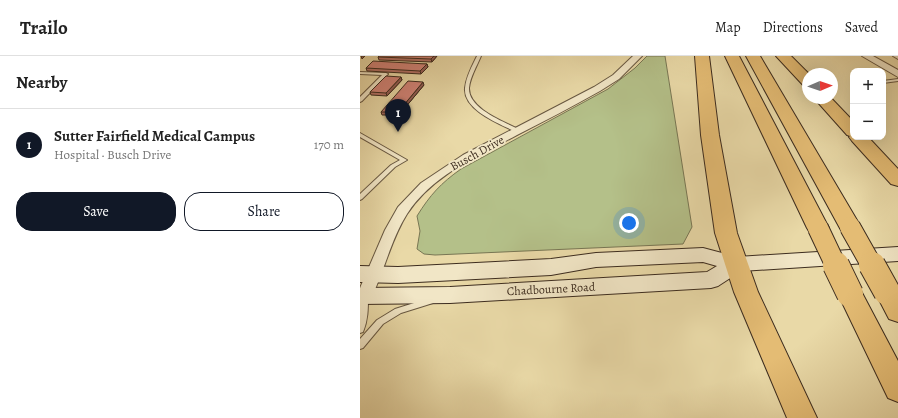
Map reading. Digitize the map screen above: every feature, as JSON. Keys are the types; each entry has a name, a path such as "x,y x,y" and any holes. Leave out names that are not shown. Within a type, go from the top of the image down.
{"highway":[{"path":"702,56 710,135 725,226 746,292 802,418"},
{"path":"732,56 898,389"},
{"path":"753,56 892,302"},
{"path":"784,56 802,76"},
{"path":"828,104 850,128"},
{"path":"861,140 898,180"}],"main road":[{"name":"Chadbourne Road","path":"367,274 398,275 551,267 596,260 703,255 737,264 898,254"},
{"name":"Chadbourne Road","path":"361,297 450,295 711,280 737,264"}],"street":[{"name":"Busch Drive","path":"361,297 367,274 403,210 419,191 441,173 466,158 597,89 616,77 638,56"},
{"path":"866,56 898,74"}],"lane":[{"path":"479,56 468,83 467,92 469,101 477,109 518,131"},
{"path":"360,73 386,74 360,100"},
{"path":"886,82 898,80"},
{"path":"360,135 404,160 393,166 360,198"},
{"path":"360,345 380,322 398,311 450,295"},
{"path":"360,330 364,317 361,297"}],"green space":[{"path":"647,56 665,56 692,227 683,244 435,255 424,254 417,249 420,231 417,216 431,196 442,184 461,169 608,89 635,68"}],"building":[{"path":"434,56 431,59 378,57"},
{"path":"373,61 427,64 420,71 366,68"},
{"path":"386,76 401,77 386,93 370,92"},
{"path":"408,81 423,82 398,112 381,112"}],"place":[{"name":"Sutter Fairfield Medical Campus","path":"398,132"}]}
